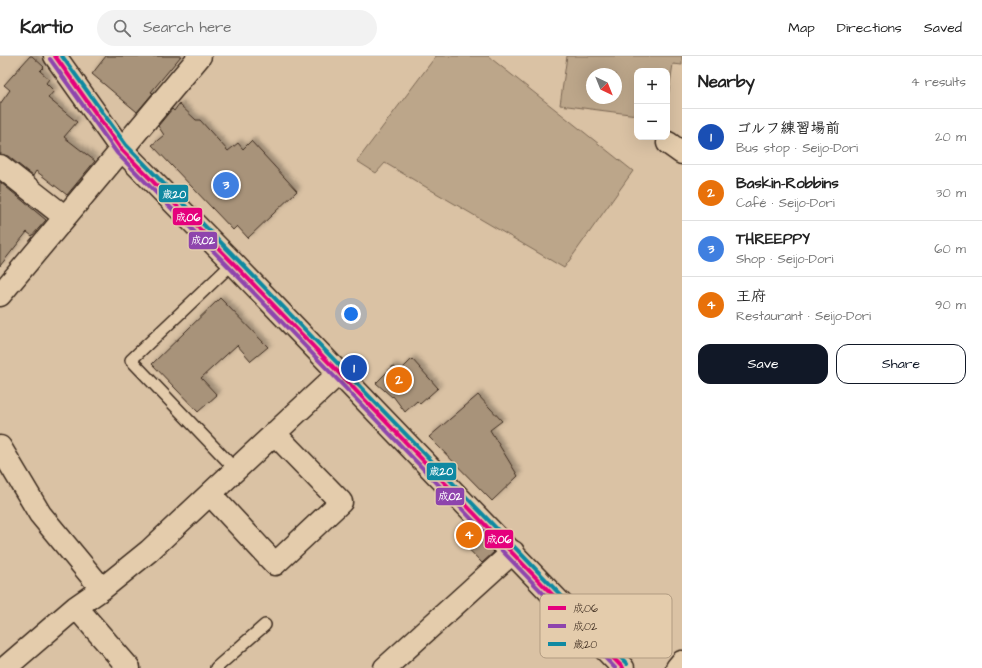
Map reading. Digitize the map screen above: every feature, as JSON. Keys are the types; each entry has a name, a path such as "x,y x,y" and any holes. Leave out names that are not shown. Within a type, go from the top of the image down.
{"street":[{"path":"55,56 121,149 233,262 553,594"},
{"path":"0,296 200,56"},
{"path":"0,166 65,217"},
{"path":"5,668 76,607 102,589 149,551 339,372"},
{"path":"210,494 275,564 341,502 274,433"},
{"path":"0,447 40,514 102,589"},
{"path":"385,668 513,552"},
{"path":"76,607 128,668"},
{"path":"614,658 623,668"},
{"path":"677,668 682,662"}],"lane":[{"path":"233,262 131,360 236,470"},
{"path":"216,668 265,625"}],"shaded area":[{"path":"436,56 488,56 633,171 564,268 385,163 376,173 357,161"},
{"path":"567,56 682,56 682,65 673,64 670,84 670,68 634,68 634,115 560,105"}],"building":[{"path":"30,56 32,56 44,67 40,71 49,79 46,83 54,91 48,98 77,122 64,137 95,161 67,195 36,171 33,176 8,156 0,154 0,104 10,90 4,85"},
{"path":"106,56 181,56 151,92 153,93 137,112 92,74"},
{"path":"179,104 196,120 200,120 228,151 238,143 243,149 251,141 297,191 248,238 237,226 233,230 152,145 164,135 158,126 172,109 174,111"},
{"path":"0,182 46,220 32,236 27,232 0,266"},
{"path":"220,298 268,347 251,361 237,345 201,378 217,395 198,412 152,364"},
{"path":"412,359 438,388 420,404 417,401 405,412 393,396 392,397 376,383 393,366 400,371"},
{"path":"478,395 502,421 490,430 518,476 492,501 429,437"},
{"path":"470,527 494,552 482,563 458,538"}],"transit line":[{"name":"成06","path":"55,56 121,149 552,594"},
{"name":"歳20","path":"62,56 126,145 560,594"},
{"name":"成02","path":"50,59 117,153 229,267 544,594"},
{"name":"成02","path":"605,658 615,668"},
{"name":"成06","path":"613,658 623,668"},
{"name":"歳20","path":"621,658 627,664"}],"place":[{"name":"THREEPPY","path":"226,185"},
{"name":"ゴルフ練習場前","path":"354,368"},
{"name":"Baskin-Robbins","path":"399,380"},
{"name":"王府","path":"469,535"}]}
